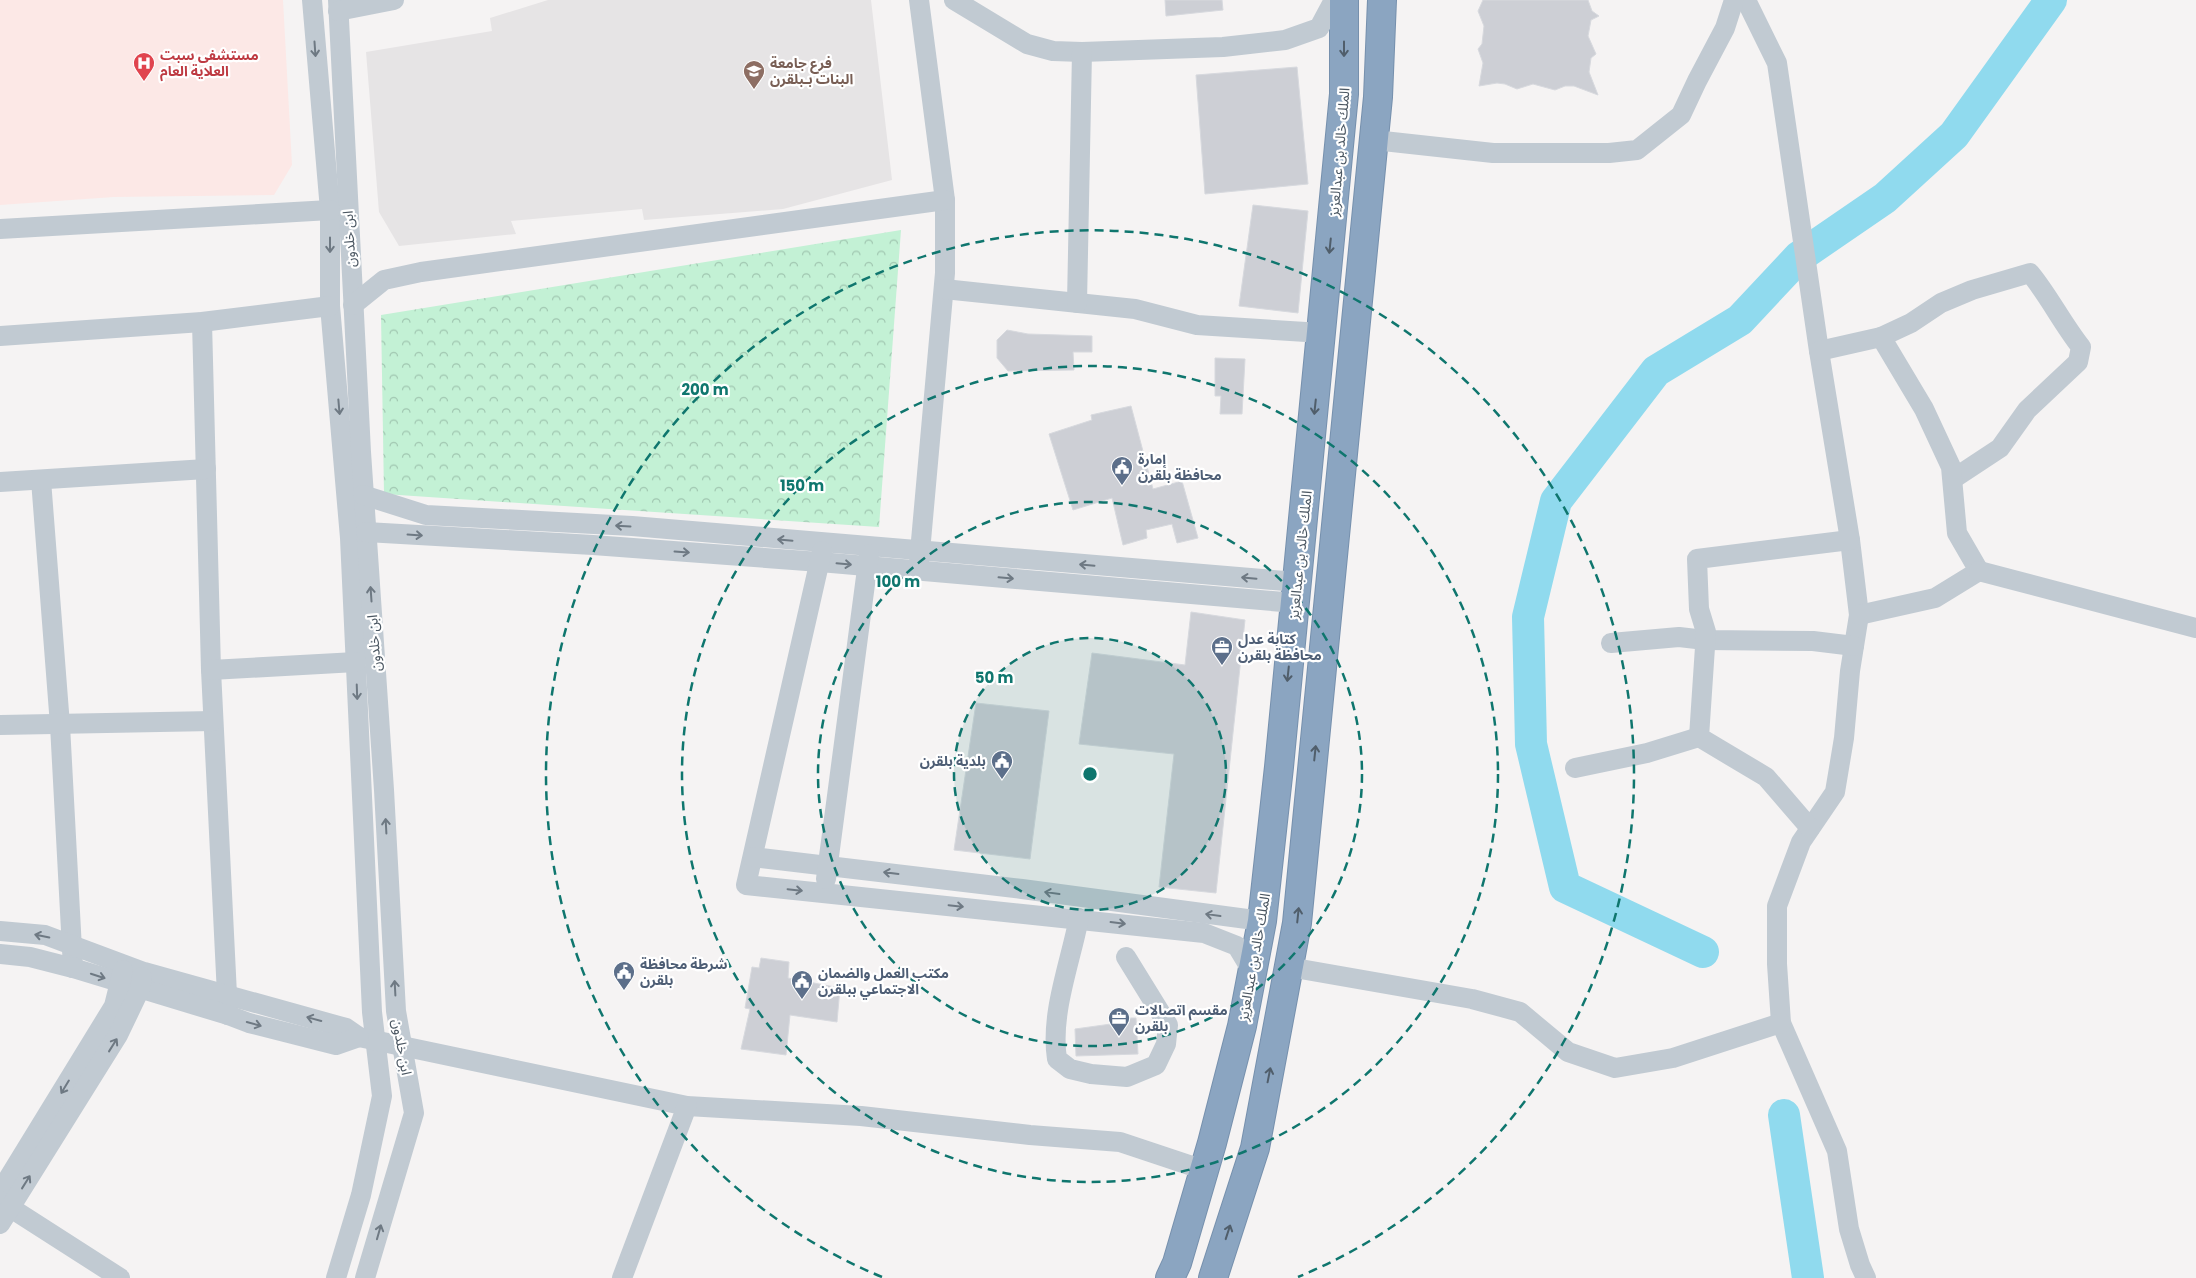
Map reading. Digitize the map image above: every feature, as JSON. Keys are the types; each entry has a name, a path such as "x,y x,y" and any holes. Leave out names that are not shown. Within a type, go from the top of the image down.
{"highway":[{"name":"الملك خالد بن عبدالعزيز","path":"1170,1278 1177,1263 1204,1170 1242,1026 1262,922 1322,333 1344,94 1344,0"},
{"path":"1213,1278 1255,1148 1297,923 1311,796 1378,97 1382,0"}],"street":[{"name":"ابن خلدون","path":"312,0 330,210 330,306 350,538 372,1012 367,1039 382,1096 361,1195 336,1278"},
{"path":"338,5 394,0"},
{"path":"919,0 945,200 944,289 919,551 919,571"},
{"path":"954,0 1027,44 1053,51 1082,52 1222,47 1285,40 1319,28 1334,0"},
{"path":"1374,140 1493,153 1609,153 1636,150 1681,115 1696,81 1725,28 1734,0"},
{"path":"1746,0 1777,63 1814,320 1850,540 1859,615 1844,738 1835,792 1801,842 1777,906 1777,964 1781,1023 1837,1151 1849,1229 1866,1278"},
{"name":"ابن خلدون","path":"338,5 363,495 384,790 396,1011 414,1113 365,1278"},
{"path":"1077,303 1082,52"},
{"path":"353,305 384,280 421,272 945,200"},
{"path":"0,229 330,210"},
{"path":"1819,351 1881,336 1911,323 1942,303 1972,290 2030,273 2045,291 2062,322 2081,347 2078,362 2027,410 2000,448 1953,479"},
{"path":"944,289 1136,309 1197,325 1322,333"},
{"path":"0,336 202,322 330,306"},
{"path":"202,322 211,670 228,1005"},
{"path":"1881,336 1924,409 1952,467 1958,533 1979,571"},
{"path":"0,482 206,469"},
{"path":"41,480 60,725 73,968"},
{"path":"363,495 426,515 632,526 822,552 869,556 919,551 1296,593"},
{"path":"366,532 603,546 822,552"},
{"path":"1699,737 1706,632 1699,609 1696,559 1850,540"},
{"path":"822,552 746,885 1079,918 1204,933 1236,946 1252,972"},
{"path":"869,556 919,571 1296,593"},
{"path":"824,892 869,556"},
{"path":"1859,615 1935,598 1979,571 2196,628"},
{"path":"1611,642 1679,637 1705,640 1813,641 1854,646"},
{"path":"211,670 356,662"},
{"path":"0,725 213,722"},
{"path":"1576,768 1646,753 1699,737 1766,778 1810,828"},
{"path":"753,857 1022,889 1262,922"},
{"path":"1079,918 1056,1016 1055,1045 1057,1059 1070,1069 1091,1074 1127,1077 1156,1065 1166,1044 1168,1025 1126,957"},
{"path":"0,931 44,935 72,946 122,974"},
{"path":"0,954 30,957 73,968 122,974 228,1005 346,1028 367,1039 687,1106 861,1116 1030,1135 1120,1142 1204,1170"},
{"path":"1289,967 1472,999 1520,1012 1568,1052 1615,1068 1673,1058 1781,1023"},
{"path":"3,1206 114,1006 122,974"},
{"path":"3,1206 118,1035 142,980"},
{"path":"622,1278 687,1106"},
{"path":"3,1206 120,1278"}],"shaded area":[{"name":"مستشفى سبت العلاية العام","path":"0,0 283,0 292,165 274,195 114,197 0,205"},
{"path":"548,0 871,0 892,180 783,209 644,220 642,209 511,221 516,234 399,246 379,212 366,52 492,31 490,18"}],"green space":[{"path":"901,230 879,527 384,494 381,315"}],"building":[{"path":"1165,0 1222,0 1223,10 1166,16"},
{"path":"1483,0 1588,0 1592,11 1599,16 1591,20 1588,36 1596,54 1591,58 1589,72 1598,95 1574,86 1565,86 1555,90 1533,84 1517,89 1497,83 1479,86 1483,63 1478,49 1482,44 1484,26 1478,11"},
{"path":"1297,67 1308,184 1205,194 1196,75"},
{"path":"1253,205 1308,211 1298,313 1239,306"},
{"path":"1007,330 1028,334 1092,336 1092,352 1073,352 1074,370 1008,371 997,358 997,340"},
{"path":"1215,358 1245,359 1242,414 1220,414 1221,396 1215,396"},
{"path":"1131,406 1153,489 1182,481 1198,538 1177,543 1172,524 1146,530 1147,538 1123,545 1112,498 1073,510 1049,434 1092,420 1091,415"},
{"path":"1191,612 1245,620 1216,893 1159,887 1174,754 1079,744 1092,653 1185,665"},
{"name":"بلدية بلقرن","path":"976,703 1049,711 1030,859 954,850"},
{"path":"761,958 789,962 788,978 840,988 837,1022 790,1015 786,1055 741,1049 750,1009 745,1008 752,967 759,968"},
{"path":"1112,1018 1136,1018 1138,1054 1076,1056 1075,1029 1111,1024"}],"waterway":[{"path":"1703,952 1565,887 1531,744 1528,617 1556,501 1656,371 1740,320 1799,257 1885,198 1954,135 2051,0"},
{"path":"1784,1115 1808,1278"}],"place":[{"name":"مستشفى سبت العلاية العام","path":"144,82"},
{"name":"فرع جامعة البنات بـبلقرن","path":"754,90"},
{"name":"إمارة محافظة بلقرن","path":"1122,486"},
{"name":"كتابة عدل محافظة بلقرن","path":"1222,666"},
{"name":"بلدية بلقرن","path":"1002,780"},
{"name":"شرطة محافظة بلقرن","path":"624,991"},
{"name":"مكتب العمل والضمان الاجتماعي ببلقرن","path":"802,1000"},
{"name":"مقسم اتصالات بلقرن","path":"1119,1037"}]}
